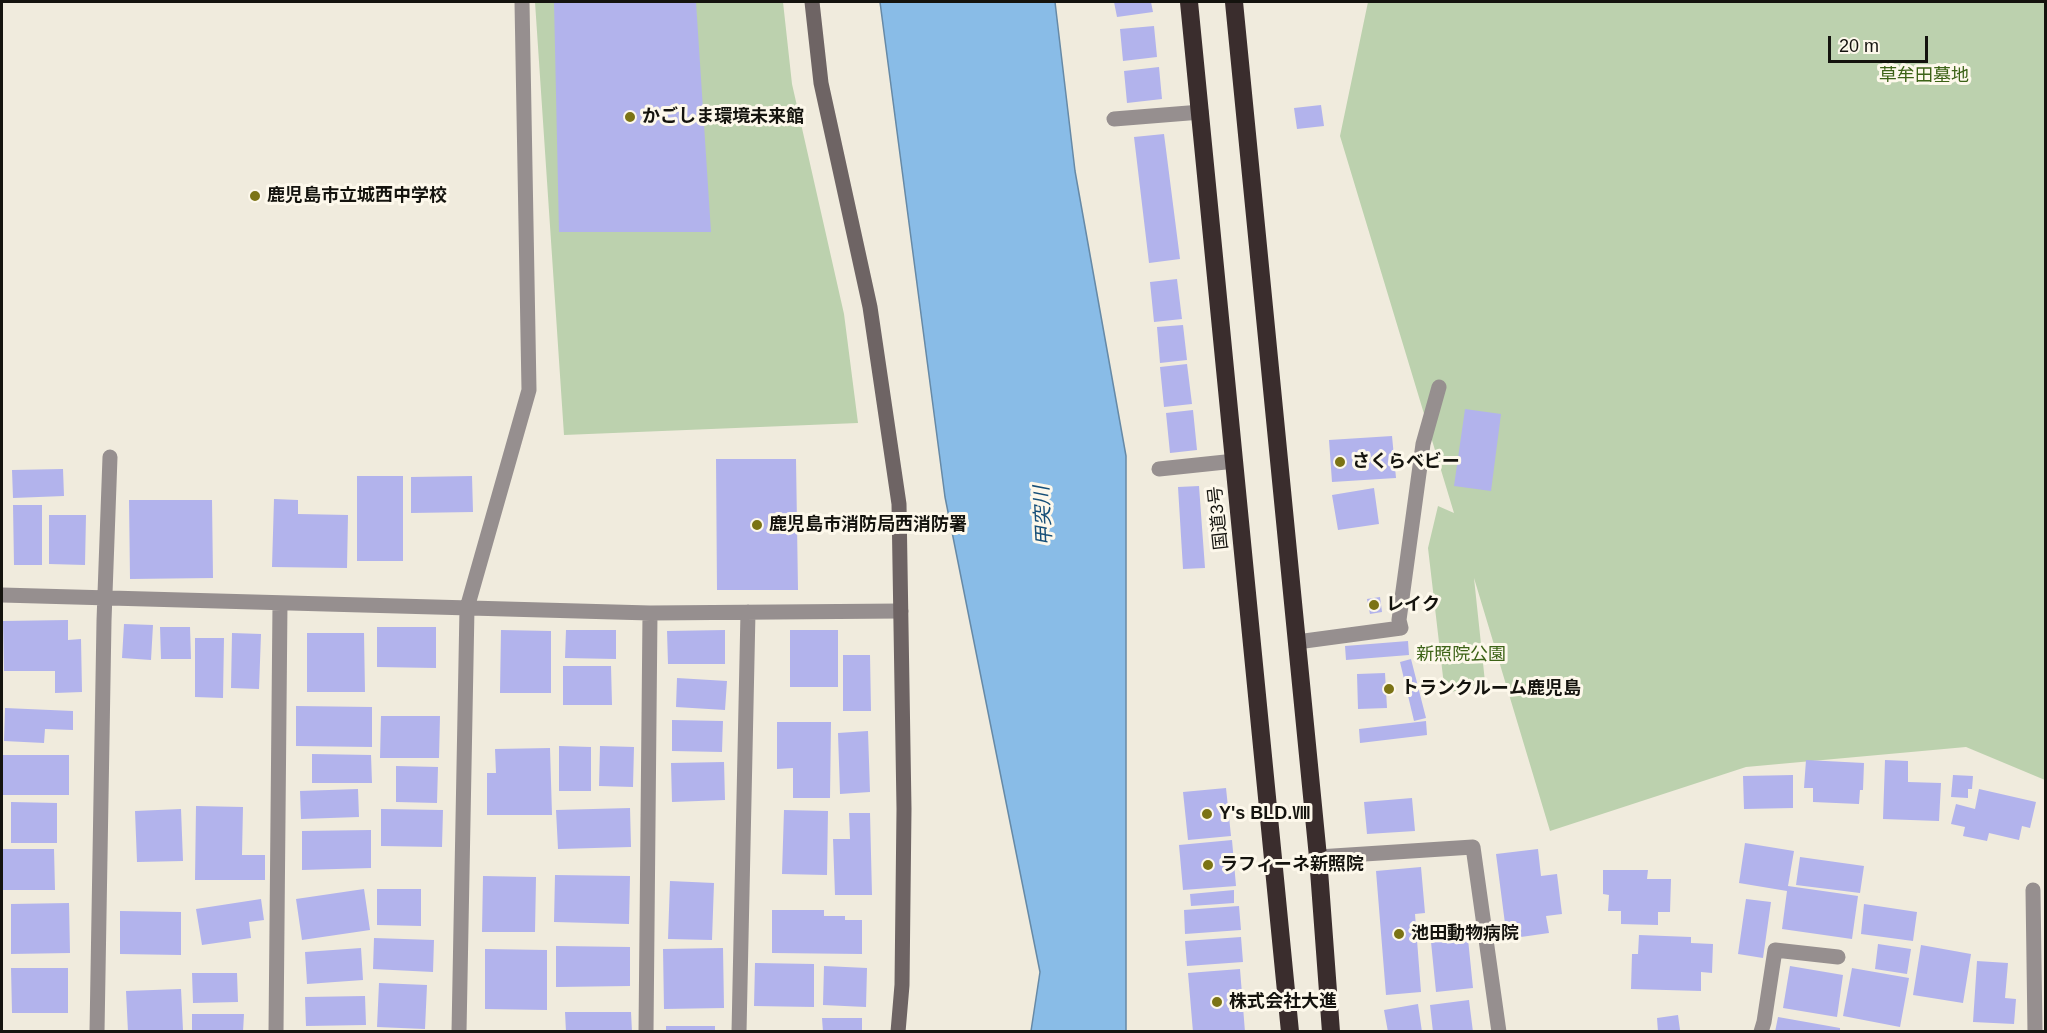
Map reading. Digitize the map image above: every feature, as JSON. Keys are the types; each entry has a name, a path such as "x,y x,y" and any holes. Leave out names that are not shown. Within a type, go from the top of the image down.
{"highway":[{"name":"国道3号","path":"1189,2 1290,1032"},
{"path":"1234,2 1298,642 1318,857 1331,1032"}],"street":[{"path":"459,1032 467,608 529,390 522,2"},
{"path":"812,2 821,83 870,307 898,504 904,809 902,985 898,1032"},
{"path":"1114,118 1201,112"},
{"path":"1298,642 1401,628 1399,620 1423,444 1439,387"},
{"path":"96,1032 110,457"},
{"path":"1159,469 1235,461"},
{"path":"2,595 651,612 901,611"},
{"path":"276,1032 280,603"},
{"path":"646,1032 651,612"},
{"path":"739,1032 748,612"},
{"path":"1318,857 1473,847 1499,1032"},
{"path":"2033,890 2035,1032"},
{"path":"1761,1032 1775,951 1838,957"}],"green space":[{"path":"535,2 783,2 792,84 844,314 858,423 564,435"},
{"path":"1368,2 2045,2 2045,780 1966,747 1746,767 1550,831 1474,578 1485,682 1445,694 1428,548 1438,506 1454,513 1340,136"}],"water":[{"name":"甲突川","path":"880,2 1055,2 1075,171 1126,456 1126,1031 1031,1031 1040,972 945,497"}],"building":[{"name":"かごしま環境未来館","path":"554,2 696,2 711,232 559,232"},
{"path":"1114,2 1151,2 1153,12 1117,17"},
{"path":"1154,26 1157,57 1123,61 1120,29"},
{"path":"1159,67 1162,99 1127,103 1124,71"},
{"path":"1321,105 1324,126 1297,129 1294,108"},
{"path":"1164,134 1180,259 1149,263 1134,137"},
{"path":"1177,279 1182,319 1154,322 1150,282"},
{"path":"1183,325 1187,360 1160,363 1157,327"},
{"path":"1187,364 1192,404 1164,407 1160,367"},
{"path":"1465,409 1501,414 1491,491 1454,486"},
{"path":"1193,410 1197,450 1170,453 1166,413"},
{"path":"1392,436 1396,478 1332,482 1329,440"},
{"name":"鹿児島市消防局西消防署","path":"716,459 796,459 798,590 717,590"},
{"path":"63,469 64,496 13,498 12,470"},
{"path":"357,476 403,476 403,561 357,561"},
{"path":"472,476 473,512 411,513 411,477"},
{"path":"1199,486 1205,568 1183,569 1178,487"},
{"path":"1374,488 1379,524 1338,530 1332,495"},
{"path":"274,499 298,500 298,514 348,515 347,568 272,567"},
{"path":"129,500 212,500 213,578 130,579"},
{"path":"13,505 42,505 42,565 14,565"},
{"path":"49,515 86,515 85,565 49,564"},
{"path":"1380,597 1382,612 1370,614 1367,599"},
{"path":"68,620 68,640 81,639 82,692 55,693 55,671 4,671 3,621"},
{"path":"124,624 153,625 151,660 122,658"},
{"path":"160,627 190,627 191,659 161,659"},
{"path":"377,627 436,627 436,668 377,667"},
{"path":"501,630 551,631 551,693 500,693"},
{"path":"566,630 616,630 616,659 565,658"},
{"path":"725,630 725,664 668,664 667,631"},
{"path":"790,630 838,630 838,687 790,687"},
{"path":"232,633 261,634 259,689 231,688"},
{"path":"307,633 364,633 365,692 307,692"},
{"path":"195,638 224,638 223,698 195,697"},
{"path":"1408,641 1409,655 1346,660 1345,646"},
{"path":"843,655 870,655 871,711 843,711"},
{"path":"1411,659 1426,718 1414,721 1400,662"},
{"path":"563,666 611,666 612,705 563,705"},
{"path":"1385,673 1387,708 1358,709 1357,674"},
{"path":"677,678 727,681 725,710 676,707"},
{"path":"296,706 372,707 372,747 296,746"},
{"path":"5,708 73,711 73,730 45,729 44,743 4,741"},
{"path":"381,716 440,716 439,758 380,758"},
{"path":"672,720 723,721 722,752 672,751"},
{"path":"1426,721 1427,735 1360,743 1359,729"},
{"path":"777,722 831,722 830,798 793,798 793,768 777,769"},
{"path":"868,731 870,792 840,794 838,733"},
{"path":"559,746 591,747 591,791 559,791"},
{"path":"600,746 634,747 633,787 599,786"},
{"path":"550,748 552,815 487,815 487,773 496,773 495,749"},
{"path":"312,754 371,755 372,783 312,783"},
{"path":"2,755 69,755 69,795 2,795"},
{"path":"1806,760 1864,763 1863,790 1860,790 1859,804 1813,802 1813,788 1804,788"},
{"path":"1885,760 1908,761 1908,782 1941,783 1939,821 1883,819"},
{"path":"724,762 725,800 672,802 671,763"},
{"path":"396,766 438,767 437,803 396,802"},
{"path":"1793,775 1793,808 1744,809 1743,776"},
{"path":"1953,775 1973,776 1972,789 1968,789 1968,798 1951,797"},
{"name":"Y's BLD.Ⅷ","path":"1226,788 1231,836 1188,840 1183,792"},
{"path":"358,789 359,817 301,819 300,791"},
{"path":"1979,789 2036,802 2030,828 2022,826 2019,840 1989,833 1987,841 1963,836 1965,827 1951,824 1956,804 1975,809"},
{"path":"1412,798 1415,831 1367,834 1364,802"},
{"path":"11,802 57,803 57,843 11,843"},
{"path":"196,806 243,807 242,855 265,855 265,880 195,880"},
{"path":"630,808 631,847 558,849 556,810"},
{"path":"181,809 183,861 137,862 135,811"},
{"path":"381,809 443,810 442,847 381,846"},
{"path":"784,810 828,811 827,875 782,874"},
{"path":"849,813 870,813 872,895 835,895 833,839 850,839"},
{"path":"371,830 371,868 302,870 302,831"},
{"name":"ラフィーネ新照院","path":"1232,840 1236,886 1183,890 1179,845"},
{"path":"1745,843 1794,851 1788,886 1858,896 1852,939 1782,929 1787,891 1739,883"},
{"path":"2,849 54,849 55,890 2,890"},
{"path":"1538,849 1541,876 1557,874 1562,914 1546,916 1549,933 1507,939 1496,854"},
{"path":"1800,857 1864,866 1860,893 1796,885"},
{"name":"池田動物病院","path":"1421,867 1425,913 1415,914 1421,992 1386,995 1376,871"},
{"path":"1603,870 1648,870 1647,879 1671,879 1670,912 1658,912 1658,925 1621,924 1621,911 1608,911 1609,895 1603,894"},
{"path":"555,875 630,876 629,924 554,922"},
{"path":"483,876 536,877 535,932 482,932"},
{"path":"670,881 714,883 712,940 668,939"},
{"path":"364,889 370,930 302,940 296,899"},
{"path":"377,889 421,889 421,926 377,925"},
{"path":"1234,890 1234,903 1191,906 1190,894"},
{"path":"261,899 264,920 249,922 251,938 202,945 196,909"},
{"path":"1746,899 1771,902 1763,958 1738,954"},
{"path":"69,903 70,953 11,954 11,904"},
{"path":"1864,904 1917,912 1913,941 1861,934"},
{"path":"1239,906 1241,930 1185,934 1184,910"},
{"path":"772,910 824,910 824,916 845,916 845,920 862,920 862,954 772,953"},
{"path":"120,911 181,912 181,955 120,954"},
{"path":"1639,935 1691,937 1691,943 1713,944 1712,973 1701,972 1701,991 1631,989 1632,954 1638,954"},
{"path":"1241,937 1243,962 1187,966 1185,941"},
{"path":"374,938 434,940 433,972 373,969"},
{"path":"1468,939 1473,988 1436,992 1431,942"},
{"path":"1878,944 1911,949 1907,974 1875,969"},
{"path":"1921,945 1971,954 1963,1003 1913,995"},
{"path":"556,946 630,947 630,986 556,987"},
{"path":"361,948 363,980 307,984 305,952"},
{"path":"723,948 724,1008 664,1009 663,949"},
{"path":"485,949 547,950 547,1010 485,1009"},
{"path":"1977,961 2008,963 2005,998 2016,999 2014,1024 1973,1022"},
{"path":"755,963 814,964 814,1007 754,1006"},
{"path":"824,966 867,968 866,1007 823,1005"},
{"path":"1790,966 1843,975 1837,1017 1783,1008"},
{"path":"11,968 68,968 68,1013 12,1013"},
{"path":"1852,968 1909,978 1900,1027 1843,1016"},
{"name":"株式会社大進","path":"1240,969 1245,1032 1193,1032 1188,973"},
{"path":"192,973 237,973 238,1002 193,1003"},
{"path":"379,983 427,985 425,1029 377,1027"},
{"path":"181,989 183,1030 128,1032 126,991"},
{"path":"365,996 366,1025 306,1026 305,997"},
{"path":"1469,1000 1473,1032 1433,1032 1430,1005"},
{"path":"1418,1004 1422,1032 1388,1032 1384,1010"},
{"path":"565,1012 631,1012 632,1032 566,1032"},
{"path":"192,1014 244,1014 243,1032 192,1032"},
{"path":"1678,1015 1680,1030 1658,1032 1657,1018"},
{"path":"1778,1017 1840,1028 1840,1032 1775,1032"},
{"path":"822,1018 862,1018 862,1032 823,1032"},
{"path":"666,1026 715,1026 715,1032 666,1032"}],"place":[{"name":"かごしま環境未来館","path":"630,117"},
{"name":"鹿児島市立城西中学校","path":"255,196"},
{"name":"さくらベビー","path":"1340,462"},
{"name":"鹿児島市消防局西消防署","path":"757,525"},
{"name":"レイク","path":"1374,605"},
{"name":"トランクルーム鹿児島","path":"1389,689"},
{"name":"Y's BLD.Ⅷ","path":"1207,814"},
{"name":"ラフィーネ新照院","path":"1208,865"},
{"name":"池田動物病院","path":"1399,934"},
{"name":"株式会社大進","path":"1217,1002"}],"park label":[{"name":"草牟田墓地","path":"1924,76"},
{"name":"新照院公園","path":"1461,655"}]}
